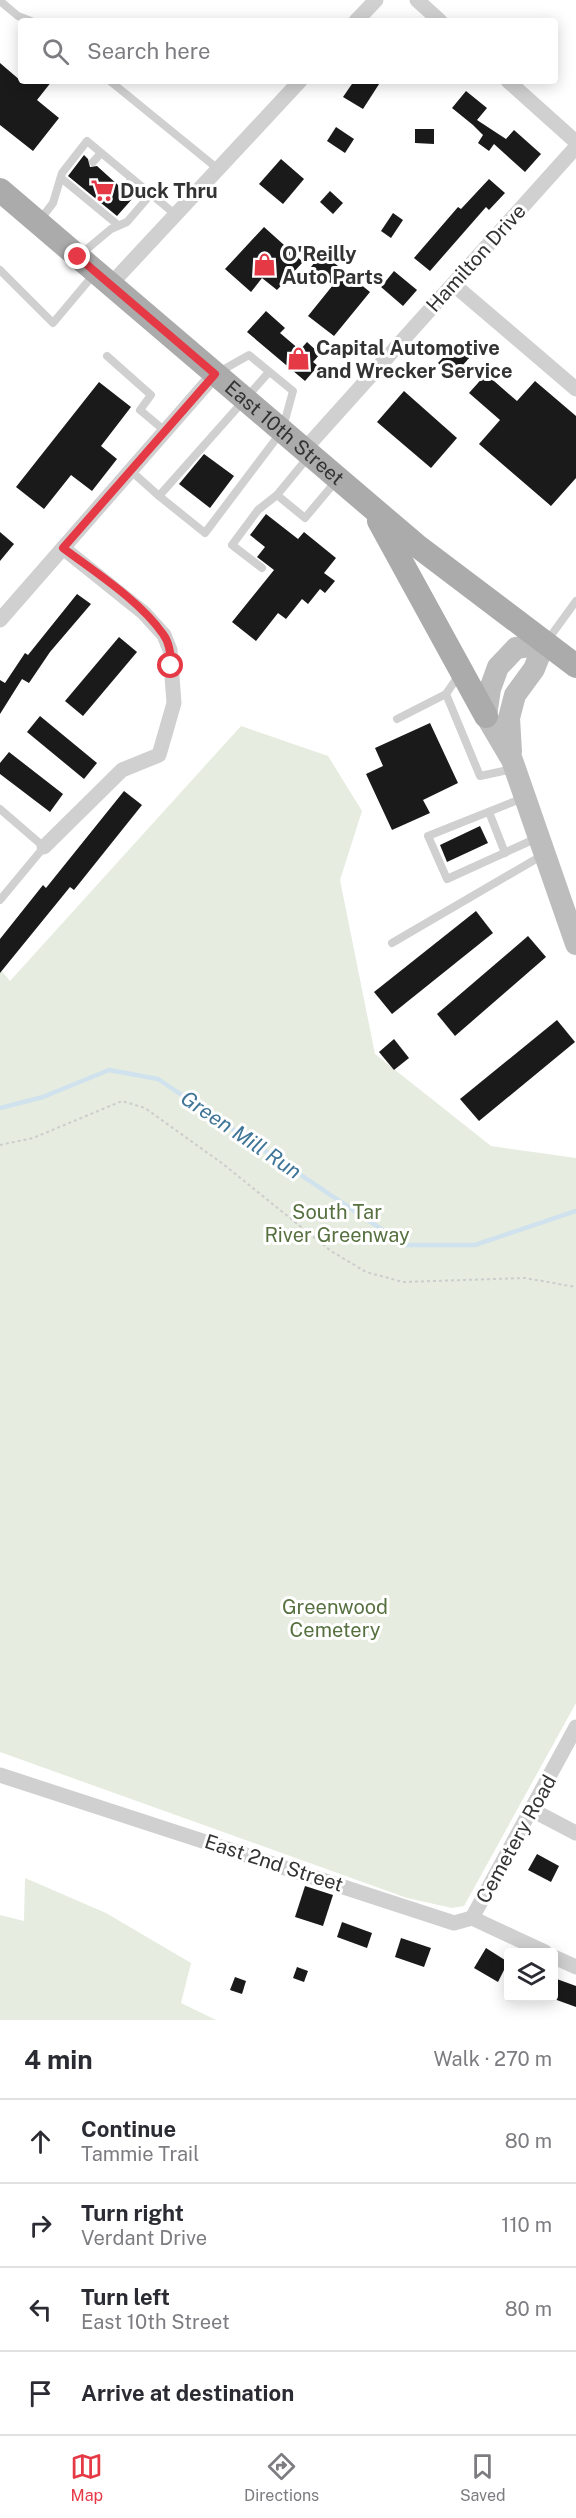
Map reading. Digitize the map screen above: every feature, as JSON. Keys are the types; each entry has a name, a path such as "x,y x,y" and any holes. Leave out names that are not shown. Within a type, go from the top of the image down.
{"main road":[{"name":"East 10th Street","path":"0,190 372,508 544,644 576,666"},
{"path":"372,508 514,764"},
{"path":"486,716 490,689 498,667 516,648 544,644 534,669 515,695 509,718 514,764 576,944"}],"street":[{"path":"359,18 376,0"},
{"path":"417,0 438,18"},
{"path":"95,271 176,215 297,84"},
{"path":"511,84 576,142"},
{"name":"Hamilton Drive","path":"307,453 453,284 576,147"},
{"path":"453,284 576,389"},
{"path":"0,620 215,374"},
{"path":"44,847 122,770 159,755 174,703 170,650 164,635 144,613 63,548"},
{"name":"Cemetery Road","path":"472,1918 576,1727"},
{"name":"East 2nd Street","path":"0,1775 454,1923 472,1918 535,1948"},
{"path":"532,1810 576,1833"},
{"path":"558,1959 576,1967"}],"lane":[{"path":"0,1 23,18"},
{"path":"114,84 218,169"},
{"path":"38,223 53,203 61,178 87,141 176,215"},
{"path":"93,162 101,153"},
{"path":"61,178 74,185 118,225"},
{"path":"123,189 132,179"},
{"path":"0,270 53,323 95,271 118,225 127,222 151,194"},
{"path":"130,470 205,533 282,431 293,392 249,355 215,374"},
{"path":"106,356 152,396 140,410 165,431"},
{"path":"159,496 269,372"},
{"path":"262,568 232,545 258,510 277,495 307,453"},
{"path":"277,495 305,518 338,479"},
{"path":"544,644 576,601"},
{"path":"397,719 446,694 461,672"},
{"path":"446,694 480,776 514,764"},
{"path":"525,798 428,837 447,879 505,853 542,846"},
{"path":"0,809 44,847 0,900"},
{"path":"489,812 505,853"},
{"path":"392,944 542,846"}],"path":[{"path":"0,1144 33,1138 122,1101 145,1108 223,1164 331,1251 366,1272 404,1282 525,1278 576,1287"}],"green space":[{"path":"241,726 328,756 362,811 340,880 375,1054 491,1146 576,1158 576,1703 464,1906 452,1908 407,1898 0,1752 0,969 10,981"},
{"path":"25,1878 106,1913 191,1963 181,2003 216,2020 0,2020 0,1915 24,1921"}],"building":[{"path":"0,63 18,78 18,84 50,84 37,100 59,118 33,151 0,125"},
{"path":"352,84 379,84 363,109 343,97"},
{"path":"466,91 487,108 477,120 506,139 514,130 541,154 525,172 494,144 489,151 478,143 483,135 452,108"},
{"path":"336,127 354,139 345,153 327,141"},
{"path":"415,129 434,129 434,144 415,143"},
{"path":"84,155 90,167 97,166 118,185 119,194 128,193 133,198 117,216 68,176"},
{"path":"281,159 304,179 283,204 259,184"},
{"path":"489,179 505,193 489,210 486,207 430,271 414,258 458,207 461,209"},
{"path":"330,191 343,203 333,214 320,202"},
{"path":"393,213 403,220 391,238 381,231"},
{"name":"O'Reilly Auto Parts","path":"264,227 303,262 277,290 262,278 251,292 225,269"},
{"path":"322,253 370,292 334,336 308,316 333,285 311,267"},
{"path":"394,271 417,290 403,306 381,287"},
{"path":"266,311 285,328 280,333 300,350 307,342 320,354 313,362 318,366 305,381 247,332"},
{"path":"457,343 471,356 453,376 438,363"},
{"path":"486,374 517,401 535,381 576,416 576,478 551,506 479,444 500,420 469,393"},
{"path":"99,382 131,407 101,446 117,459 92,491 71,475 44,509 16,487"},
{"path":"404,391 457,438 431,468 377,422"},
{"path":"204,454 234,476 210,508 179,484"},
{"path":"266,514 298,539 304,532 336,558 324,573 335,581 325,593 320,589 308,604 302,599 286,619 278,613 256,641 232,622 274,570 257,557 265,547 250,535"},
{"path":"0,532 14,544 0,561"},
{"path":"77,594 91,604 50,652 29,683 22,679 0,714 0,680 5,683 25,653 28,655"},
{"path":"119,637 137,652 83,716 65,701"},
{"path":"40,716 97,763 84,779 27,732"},
{"path":"430,723 458,783 423,800 430,813 392,830 366,774 383,766 375,748"},
{"path":"9,752 63,794 50,812 0,774 0,763"},
{"path":"124,791 142,805 74,890 70,887 0,973 0,939 43,885 46,888"},
{"path":"480,826 488,843 447,862 440,845"},
{"path":"476,911 493,933 392,1014 374,992"},
{"path":"528,936 546,957 455,1036 437,1014"},
{"path":"557,1020 575,1042 479,1121 460,1099"},
{"path":"394,1039 409,1058 394,1070 379,1052"},
{"path":"537,1854 559,1866 551,1882 528,1870"},
{"path":"305,1886 333,1895 323,1926 295,1917"},
{"path":"342,1922 372,1933 367,1948 337,1937"},
{"path":"401,1938 431,1948 424,1967 395,1957"},
{"path":"486,1948 504,1959 504,1970 498,1982 474,1968"},
{"path":"297,1967 308,1971 304,1982 293,1978"},
{"path":"235,1977 246,1981 242,1994 230,1990"},
{"path":"558,1979 576,1986 576,2007 558,2000"}],"waterway":[{"name":"Green Mill Run","path":"0,1108 43,1097 109,1070 158,1079 405,1245 475,1245 576,1211"}],"place":[{"name":"Duck Thru","path":"102,191"},
{"name":"O'Reilly Auto Parts","path":"264,265"},
{"name":"Capital Automotive and Wrecker Service","path":"298,359"}],"route":[{"path":"78,257 215,374 63,548 144,613 164,635 170,650 171,666"}],"park label":[{"name":"South Tar River Greenway","path":"337,1224"},
{"name":"Greenwood Cemetery","path":"335,1618"}]}
